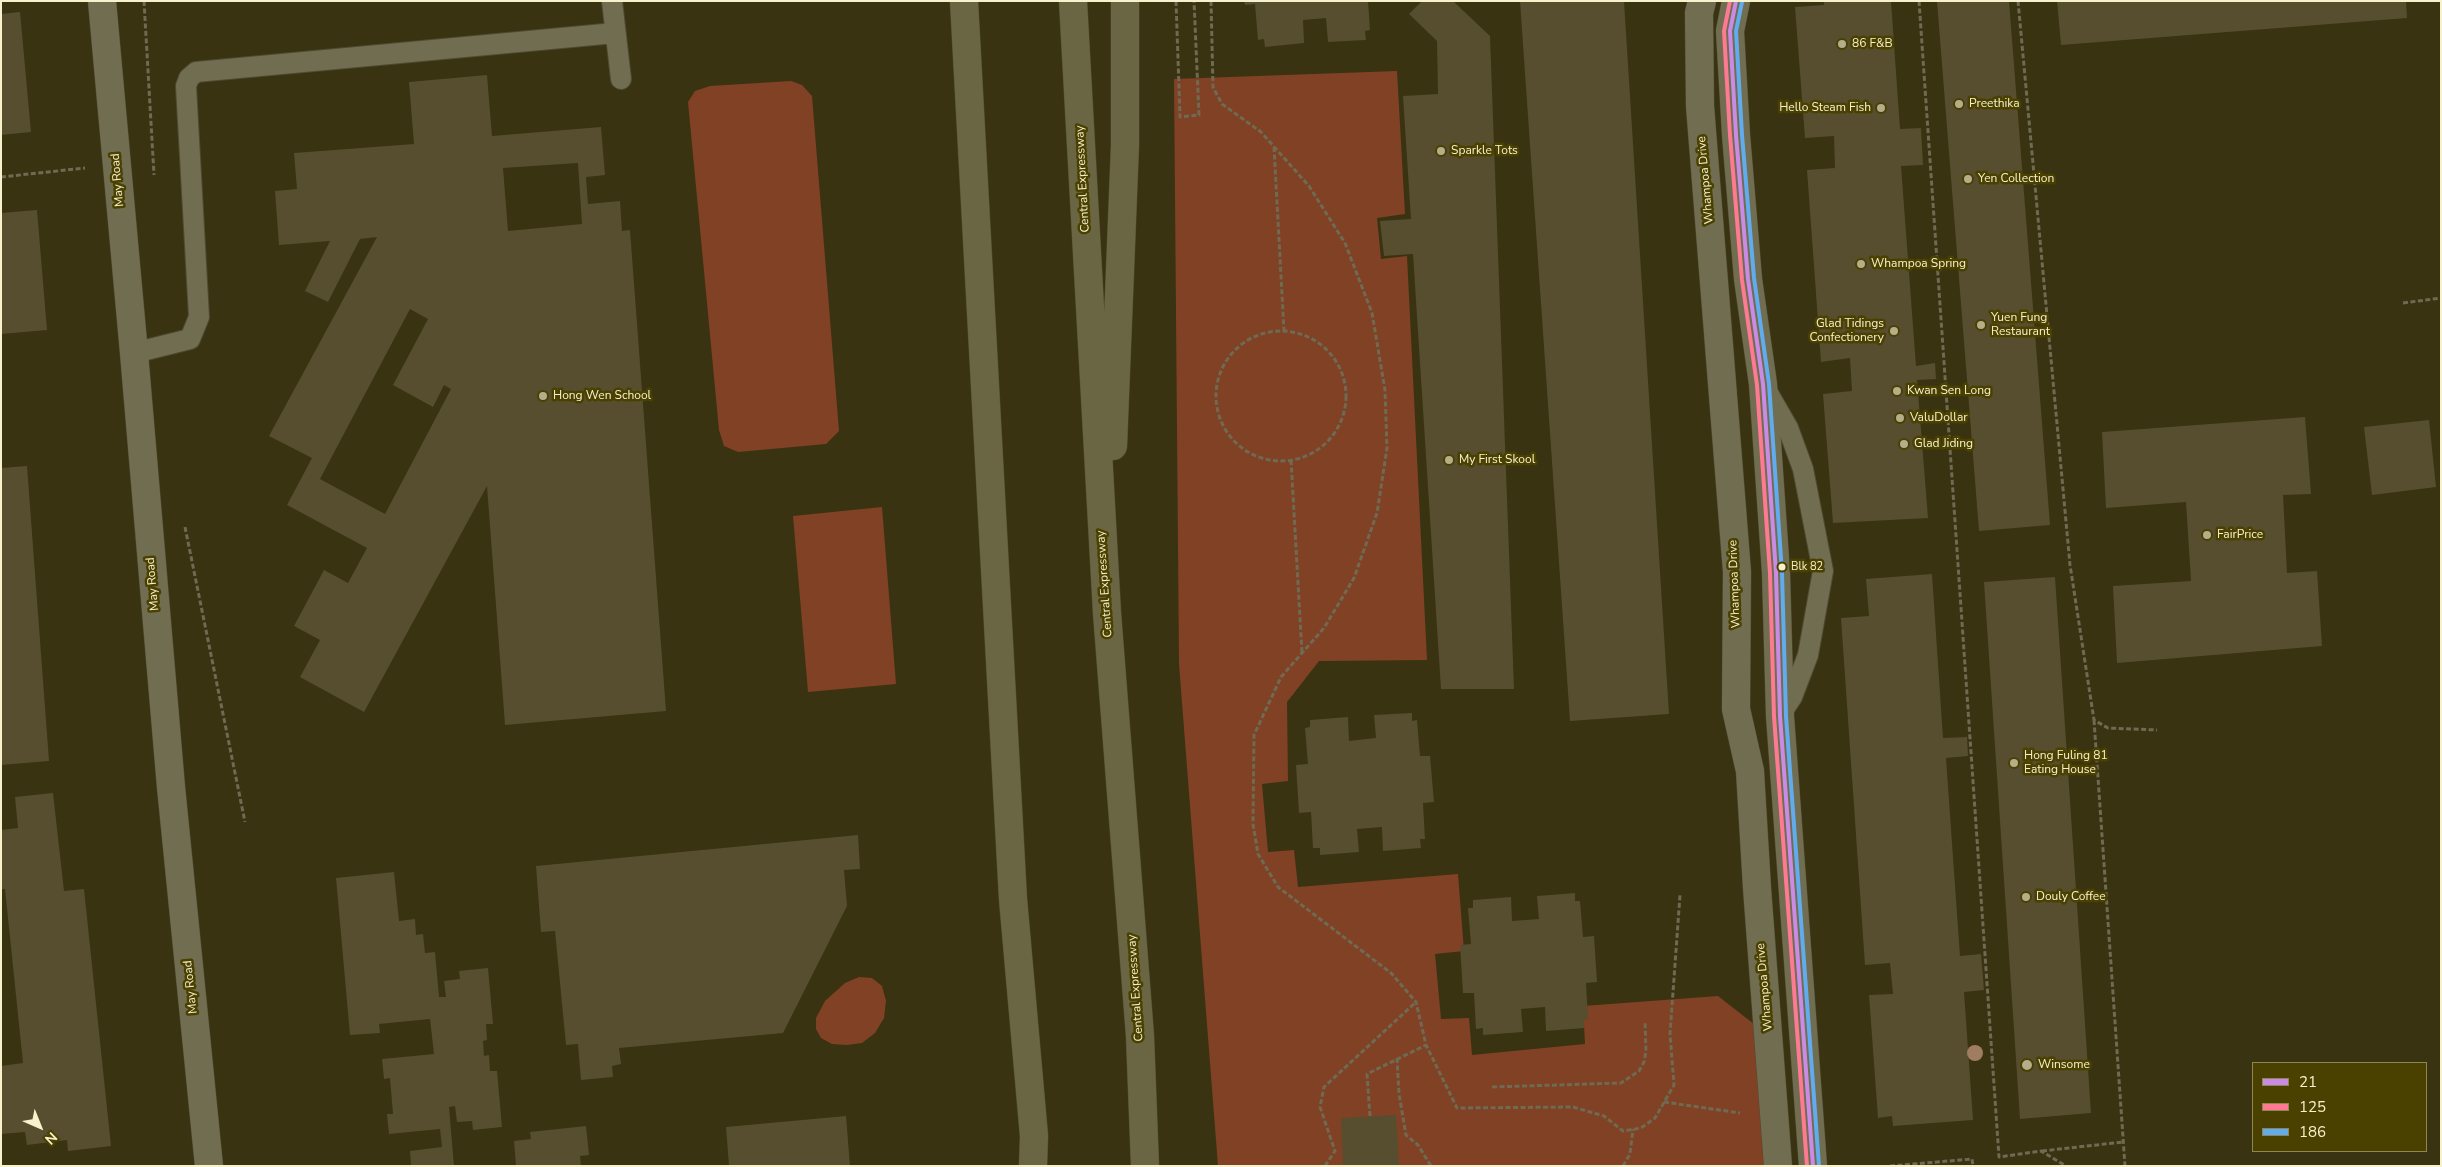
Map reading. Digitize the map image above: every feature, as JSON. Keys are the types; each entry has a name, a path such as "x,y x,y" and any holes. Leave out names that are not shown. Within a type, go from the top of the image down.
{"highway":[{"path":"964,1 1013,899 1034,1136 1033,1166"},
{"name":"Central Expressway","path":"1073,1 1107,613 1140,1036 1145,1166"},
{"path":"1107,613 1125,145 1125,1"}],"street":[{"name":"May Road","path":"102,1 171,787 209,1166"},
{"name":"Whampoa Drive","path":"1702,1 1699,13 1700,106 1737,572 1736,709 1750,771 1778,1166"},
{"path":"1736,1 1730,31 1736,135 1748,279 1763,384 1776,573 1780,716 1813,1166"}],"lane":[{"path":"612,1 614,33 621,79"},
{"path":"134,352 190,339 199,317 186,86 188,78 196,72 614,33"},
{"path":"1763,384 1788,428 1804,469 1823,571 1808,655 1792,697 1780,716"}],"path":[{"path":"144,1 154,178"},
{"path":"1176,1 1180,117 1198,115 1194,1"},
{"path":"1211,1 1213,87 1222,104 1261,132 1309,186 1345,243 1372,313 1385,390 1387,448 1377,513 1354,578 1324,628 1281,677 1254,735 1253,824 1258,854 1278,887 1391,973 1416,1002 1426,1045 1438,1073 1457,1108 1573,1107 1604,1116 1623,1131 1641,1128 1655,1118 1674,1085 1670,1034 1680,895"},
{"path":"1919,1 1999,1157 2123,1142"},
{"path":"2018,1 2070,565 2094,720 2125,1166"},
{"path":"1274,146 1284,331"},
{"path":"1,177 90,167"},
{"path":"2403,303 2441,298"},
{"path":"1284,331 1295,332 1314,340 1330,353 1341,371 1346,391 1344,413 1334,434 1318,450 1297,460 1291,460 1275,462 1253,455 1234,443 1221,424 1216,403 1216,382 1222,369 1238,347 1255,336 1284,331"},
{"path":"1291,460 1302,653"},
{"path":"185,526 245,822"},
{"path":"2094,720 2108,728 2157,730"},
{"path":"1325,1166 1336,1151 1320,1107 1324,1087 1416,1002"},
{"path":"1492,1087 1621,1083 1639,1071 1644,1062 1646,1051 1645,1022"},
{"path":"1370,1116 1367,1074 1426,1045"},
{"path":"1397,1058 1399,1094 1406,1135 1418,1145 1431,1166"},
{"path":"1664,1102 1746,1114"},
{"path":"1623,1166 1630,1154 1633,1129"},
{"path":"2041,1151 2066,1166"},
{"path":"1890,1166 1972,1159 1973,1166"}],"shaded area":[{"path":"1397,71 1405,214 1377,218 1381,259 1407,256 1427,660 1319,661 1287,702 1288,781 1262,784 1268,852 1294,850 1298,887 1458,874 1464,951 1435,954 1441,1019 1469,1018 1472,1055 1585,1044 1583,1006 1718,996 1759,1028 1772,1166 1218,1166 1179,664 1174,79"},
{"path":"791,81 802,85 812,96 839,431 826,444 738,452 724,446 719,430 688,102 695,91 710,86"},
{"path":"882,507 896,684 808,692 793,516"},
{"path":"859,977 872,978 882,986 886,1001 884,1018 875,1033 862,1043 832,1044 821,1038 816,1029 816,1018 825,1001 845,983"}],"building":[{"path":"1244,1 1368,1 1370,30 1365,31 1366,40 1328,42 1326,18 1303,20 1304,43 1265,47 1264,39 1258,40 1255,4 1245,5"},
{"path":"1422,1 1453,1 1490,36 1514,689 1441,689 1413,254 1384,256 1380,221 1411,219 1403,96 1438,94 1437,41 1409,14"},
{"path":"1520,1 1624,1 1669,714 1570,721"},
{"name":"Whampoa Spring","path":"1824,1 1891,1 1900,129 1921,128 1923,165 1901,166 1916,366 1935,363 1936,379 1917,380 1928,518 1833,523 1823,394 1852,391 1850,358 1821,362 1807,170 1835,168 1834,136 1805,138 1795,7 1824,5"},
{"path":"1937,1 2009,1 2050,525 1979,531"},
{"path":"2057,1 2406,1 2407,18 2061,45"},
{"path":"20,12 31,132 1,135 1,14"},
{"path":"487,75 492,136 601,127 605,175 586,177 588,204 620,201 622,231 630,230 666,711 505,725 487,486 364,712 300,677 320,640 294,626 324,570 348,583 367,548 287,505 312,458 269,436 377,237 360,239 328,302 305,291 330,241 279,245 275,191 297,189 294,153 414,144 409,82","holes":["578,163 582,224 508,231 503,168","410,309 428,319 393,385 433,407 444,385 451,389 385,514 320,479"]},
{"path":"37,210 47,330 1,334 1,213"},
{"path":"2305,417 2311,494 2283,495 2287,573 2317,571 2322,646 2117,663 2113,586 2191,581 2186,502 2106,508 2102,432"},
{"path":"2429,420 2436,487 2372,495 2364,427"},
{"path":"27,466 49,761 1,765 1,468"},
{"path":"1932,574 1943,738 1967,737 1968,756 1946,758 1960,956 1981,954 1984,990 1964,992 1973,1120 1893,1126 1892,1116 1878,1118 1869,995 1893,994 1890,963 1865,965 1841,618 1869,616 1866,579"},
{"path":"2055,577 2091,1113 2020,1119 1984,582"},
{"path":"1412,713 1412,721 1417,720 1420,756 1430,756 1434,802 1423,803 1425,839 1420,839 1421,848 1383,851 1382,827 1357,829 1359,852 1320,855 1320,848 1313,848 1311,812 1299,813 1296,765 1308,764 1305,728 1310,727 1310,720 1348,717 1349,741 1376,738 1374,715"},
{"path":"53,793 64,891 84,889 111,1146 68,1151 67,1140 27,1145 25,1132 1,1134 1,1066 23,1063 5,889 1,889 1,830 18,828 15,797"},
{"path":"858,835 860,869 844,870 847,906 783,1033 619,1048 621,1064 612,1066 613,1077 581,1080 578,1044 566,1045 555,931 541,932 536,866"},
{"path":"394,872 399,921 415,919 416,935 423,934 425,953 435,952 439,997 446,997 444,981 460,979 459,971 488,968 493,1024 486,1024 487,1040 483,1041 484,1056 489,1055 490,1071 497,1071 502,1127 473,1130 472,1121 457,1122 455,1106 449,1107 454,1166 411,1166 410,1151 442,1147 440,1129 389,1134 387,1114 393,1114 390,1078 384,1079 382,1059 434,1054 430,1019 379,1024 380,1033 350,1035 336,878"},
{"path":"1575,893 1575,901 1580,901 1583,937 1594,936 1597,982 1586,983 1588,1019 1584,1020 1584,1028 1546,1031 1545,1007 1521,1009 1523,1032 1483,1035 1483,1028 1476,1029 1474,993 1463,993 1460,945 1471,944 1468,908 1473,908 1473,900 1511,897 1512,921 1539,919 1537,896"},
{"path":"1396,1115 1399,1166 1343,1166 1341,1118"},
{"path":"846,1116 850,1166 729,1166 726,1127"},
{"path":"586,1126 589,1155 580,1156 581,1166 516,1166 514,1141 531,1139 530,1132"}],"transit line":[{"name":"125","path":"1730,1 1724,31 1730,135 1742,280 1757,385 1770,573 1774,716 1807,1166"},
{"name":"21","path":"1736,1 1730,31 1736,135 1748,279 1763,384 1776,573 1780,716 1813,1166"},
{"name":"186","path":"1742,2 1736,31 1742,135 1754,278 1769,384 1782,573 1786,716 1819,1166"}],"place":[{"name":"86 F&B","path":"1842,44"},
{"name":"Preethika","path":"1959,104"},
{"name":"Hello Steam Fish","path":"1881,108"},
{"name":"Sparkle Tots","path":"1441,151"},
{"name":"Yen Collection","path":"1968,179"},
{"name":"Whampoa Spring","path":"1861,264"},
{"name":"Yuen Fung Restaurant","path":"1981,325"},
{"name":"Glad Tidings Confectionery","path":"1894,331"},
{"name":"Kwan Sen Long","path":"1897,391"},
{"name":"Hong Wen School","path":"543,396"},
{"name":"ValuDollar","path":"1900,418"},
{"name":"Glad Jiding","path":"1904,444"},
{"name":"My First Skool","path":"1449,460"},
{"name":"FairPrice","path":"2207,535"},
{"name":"Blk 82","path":"1782,567"},
{"name":"Hong Fuling 81 Eating House","path":"2014,763"},
{"name":"Douly Coffee","path":"2026,897"},
{"name":"Winsome","path":"2027,1065"}]}
